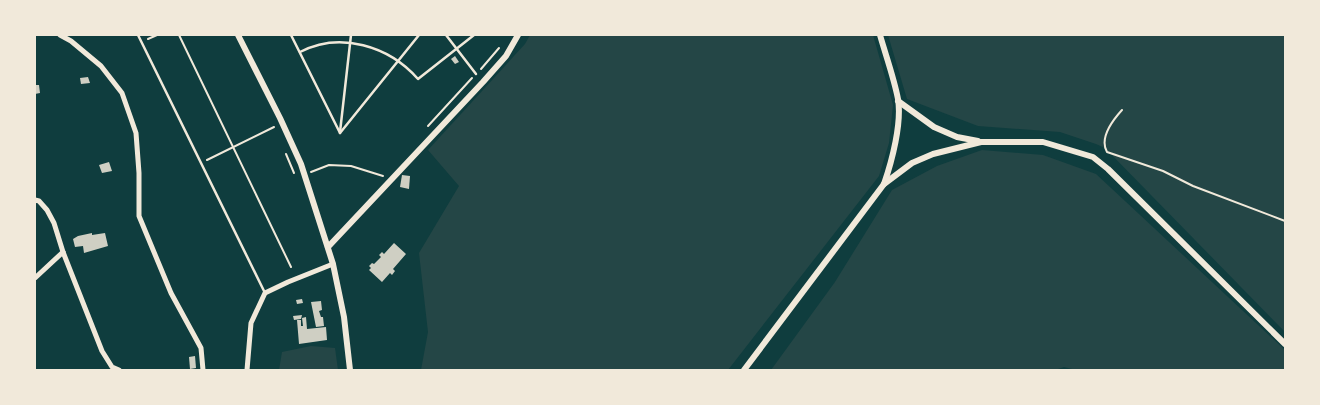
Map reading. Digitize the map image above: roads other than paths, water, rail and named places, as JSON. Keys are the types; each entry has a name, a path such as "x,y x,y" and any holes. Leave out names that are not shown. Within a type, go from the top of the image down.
{"street":[{"path":"60,35 71,41 101,66 122,93 136,133 139,173 138,216 171,293 201,348 203,370"},
{"path":"238,35 301,164 333,264 344,317 350,370"},
{"path":"328,246 489,75 506,56 518,35"},
{"path":"880,35 898,100 892,161 884,184"},
{"path":"898,100 934,127 957,137 981,142 1043,142 1093,157 1108,169 1285,344"},
{"path":"744,370 884,184 912,163 933,154 981,142"},
{"path":"35,200 39,201 47,210 54,223 63,252 102,351 112,367 119,370"},
{"path":"35,278 63,252"},
{"path":"247,370 251,323 265,293 333,264"}],"lane":[{"path":"138,35 265,293"},
{"path":"291,35 340,134"},
{"path":"340,134 351,35"},
{"path":"340,134 419,35"},
{"path":"446,35 476,74"},
{"path":"300,52 310,47 337,43 366,45 389,54 410,70 418,79 474,35"}]}
